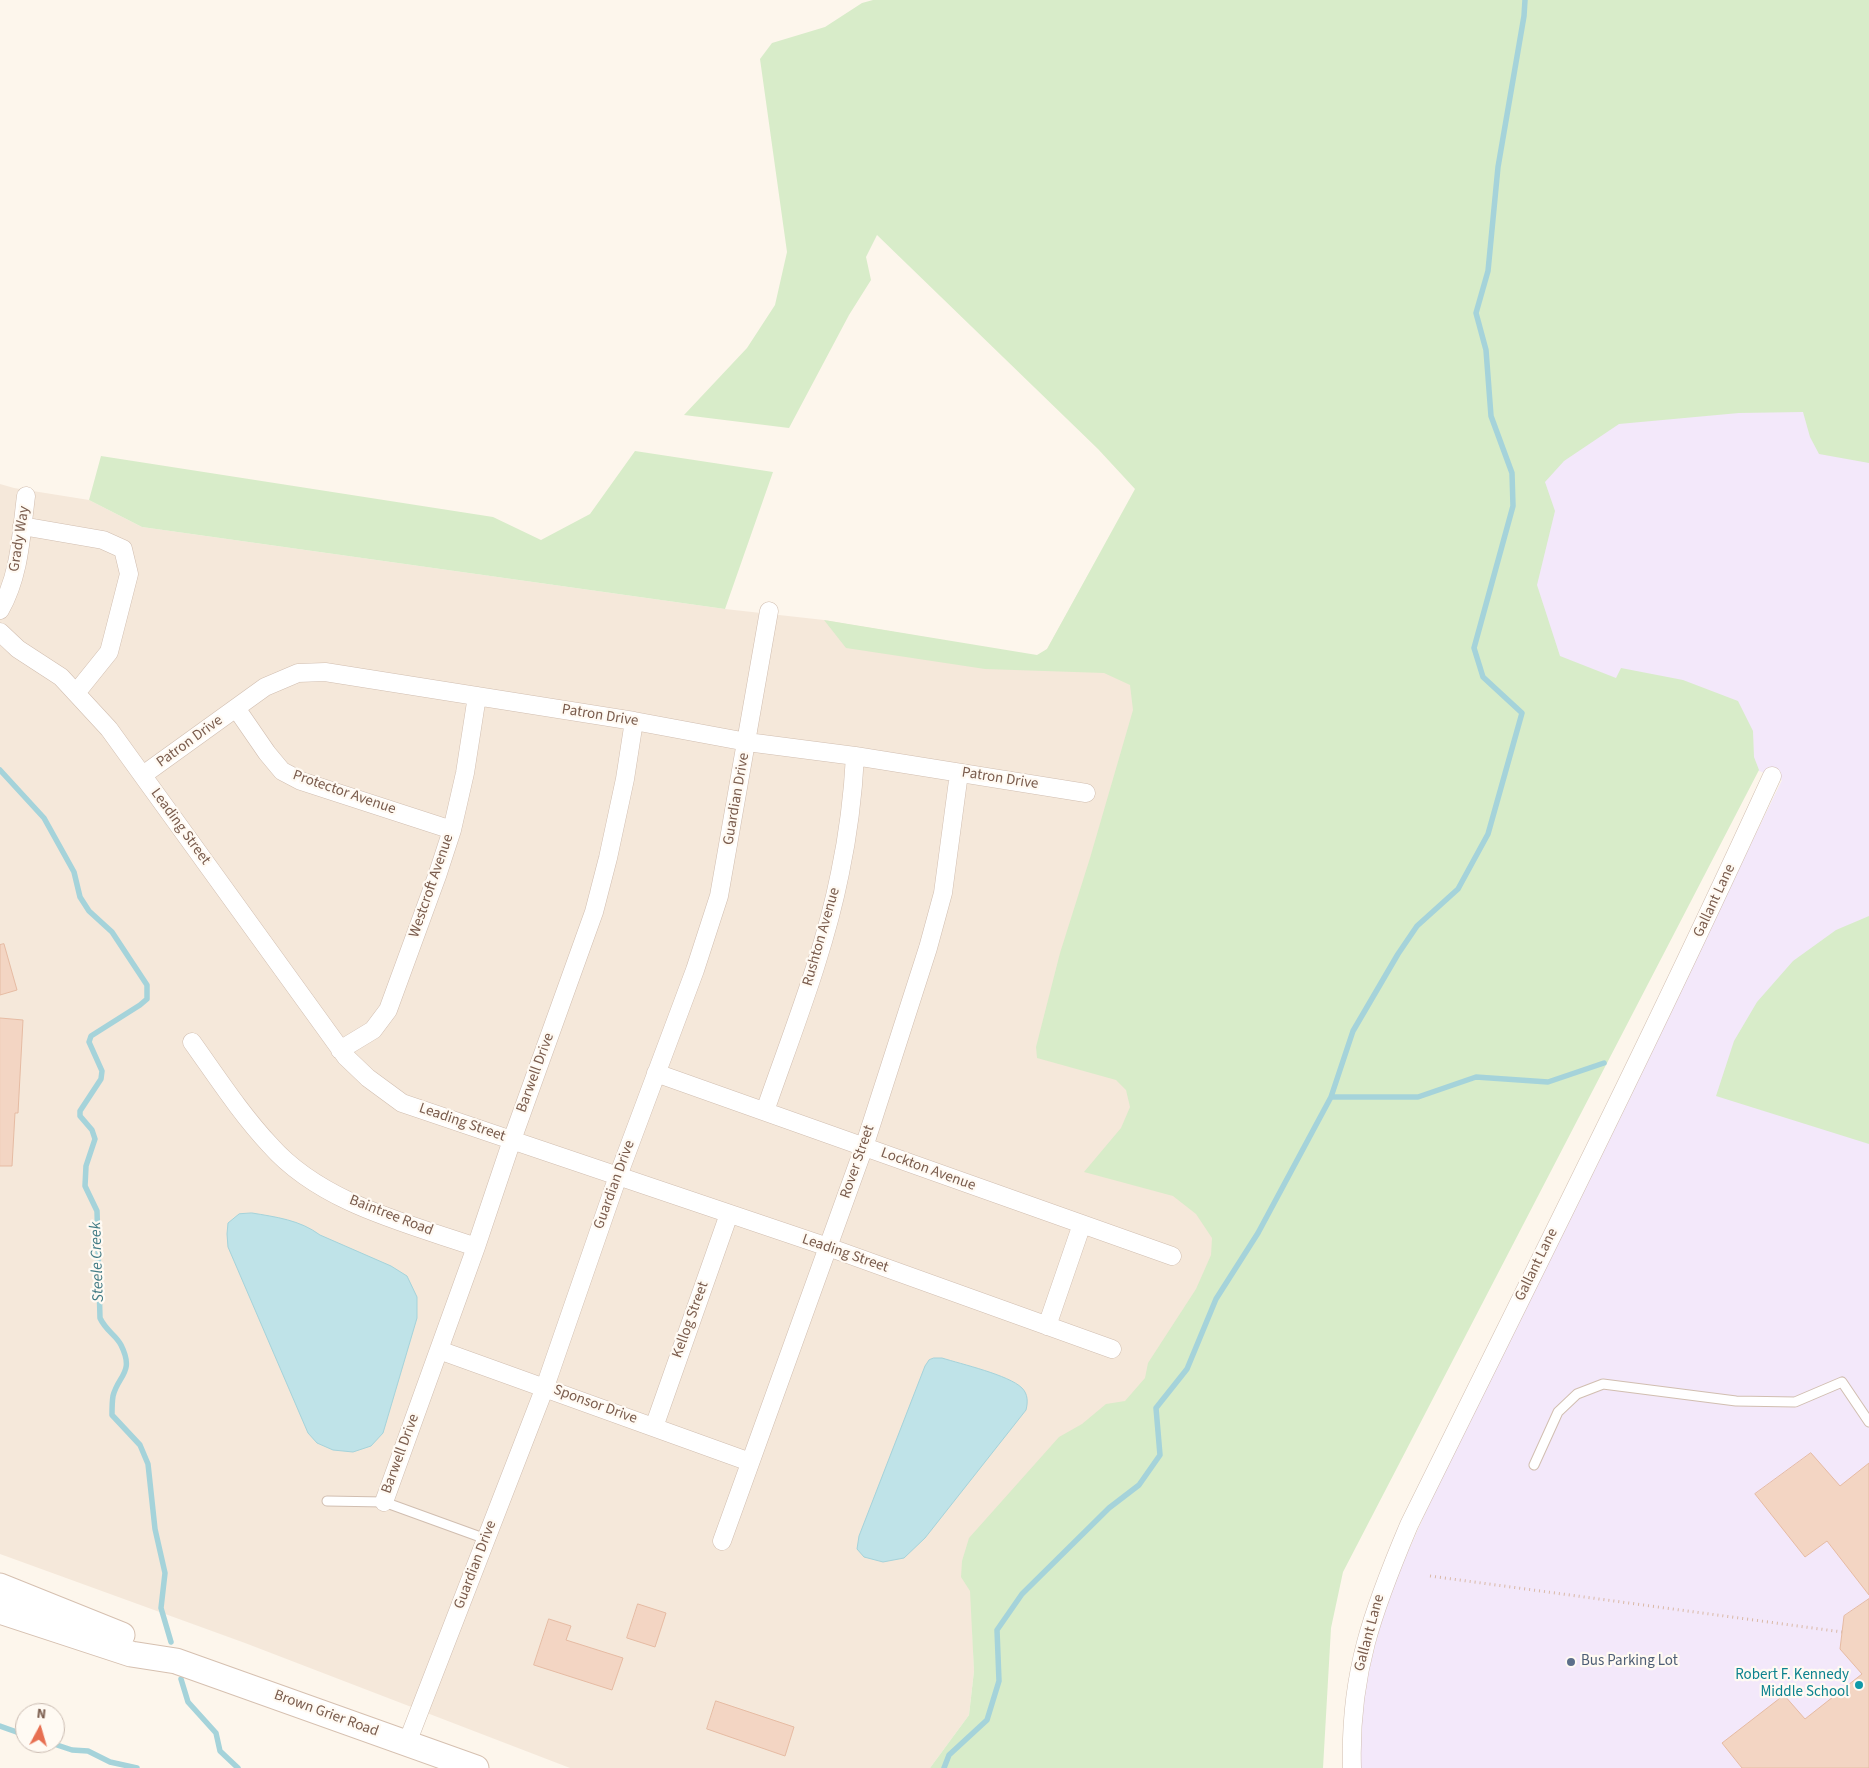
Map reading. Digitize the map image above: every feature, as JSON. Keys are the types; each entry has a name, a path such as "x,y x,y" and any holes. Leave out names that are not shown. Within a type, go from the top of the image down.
{"main road":[{"name":"Brown Grier Road","path":"0,1586 165,1652 176,1661"},
{"name":"Brown Grier Road","path":"0,1611 131,1654 176,1661 476,1768"}],"street":[{"name":"Grady Way","path":"0,610 8,596 15,575 26,496"},
{"path":"22,526 103,540 123,549 129,574 109,652 76,693"},
{"name":"Guardian Drive","path":"407,1743 545,1387 618,1176 695,970 719,896 769,611"},
{"name":"Leading Street","path":"0,632 18,649 60,677 109,729 340,1050 368,1078 402,1103 828,1247 1112,1349"},
{"name":"Patron Drive","path":"143,775 265,687 298,673 324,672 634,721 747,742 855,756 1086,793"},
{"name":"Westcroft Avenue","path":"340,1050 373,1030 388,1010 438,876 452,830 465,773 477,696"},
{"name":"Protector Avenue","path":"236,708 266,753 288,774 301,781 452,830"},
{"name":"Barwell Drive","path":"384,1502 594,912 625,779 634,721"},
{"name":"Rushton Avenue","path":"764,1111 820,951 840,873 853,785 855,756"},
{"name":"Rover Street","path":"722,1541 864,1147 928,948 943,893 959,773"},
{"name":"Gallant Lane","path":"1352,1768 1353,1712 1361,1660 1381,1590 1409,1525 1612,1115 1772,776"},
{"name":"Baintree Road","path":"192,1042 271,1146 297,1169 330,1191 368,1210 476,1247"},
{"name":"Lockton Avenue","path":"656,1073 1172,1256"},
{"name":"Kellog Street","path":"654,1427 729,1214"},
{"path":"1047,1326 1082,1224"},
{"name":"Sponsor Drive","path":"439,1350 750,1462"}],"lane":[{"path":"1534,1465 1558,1412 1577,1394 1603,1384 1736,1401 1795,1402 1842,1382 1869,1422"},
{"path":"327,1501 384,1502 486,1539"}],"path":[{"path":"1430,1576 1842,1632"}],"shaded area":[{"path":"1869,0 1869,1768 1360,1768 1361,1703 1386,1600 1434,1494 1782,780 1485,663 1526,490"},
{"path":"1501,413 1178,1367 971,1590 974,1671 969,1715 930,1768 570,1768 245,1643 0,1554 0,484 89,500 142,527 725,609 824,620 1037,656 1047,649 1136,489"}],"green space":[{"path":"873,0 1869,0 1869,463 1819,454 1810,437 1803,412 1739,413 1619,424 1564,461 1545,482 1555,511 1537,585 1560,656 1616,678 1621,668 1683,680 1738,701 1753,731 1754,757 1759,770 1343,1572 1331,1628 1323,1768 930,1768 969,1715 974,1671 970,1591 961,1577 962,1561 969,1538 1059,1437 1082,1424 1106,1404 1125,1401 1145,1378 1148,1363 1196,1289 1211,1255 1212,1238 1196,1214 1173,1196 1084,1172 1121,1128 1130,1107 1126,1090 1116,1080 1037,1058 1036,1047 1060,953 1133,710 1130,685 1104,673 985,669 846,648 824,620 1037,655 1047,649 1135,489 1098,449 877,235 866,257 871,280 849,315 789,428 684,415 747,348 775,305 787,252 760,59 772,43 825,27 862,3"},
{"path":"635,451 773,472 725,609 142,527 89,500 101,456 493,517 541,540 590,514"},
{"path":"1869,916 1869,1144 1716,1096 1734,1041 1757,1002 1793,961 1836,930"}],"water":[{"path":"252,1213 288,1220 304,1226 391,1266 407,1276 417,1297 417,1318 383,1433 371,1446 353,1452 333,1450 317,1443 308,1433 228,1247 228,1223 239,1214"},
{"path":"942,1358 984,1370 1016,1383 1026,1395 1026,1410 925,1538 904,1558 883,1562 864,1557 857,1549 859,1536 925,1366 929,1360"}],"building":[{"path":"4,944 17,990 0,995 0,945"},
{"path":"0,1018 23,1020 18,1113 15,1113 12,1166 0,1166"},
{"path":"1811,1453 1840,1486 1869,1463 1869,1595 1827,1541 1805,1557 1755,1494"},
{"name":"Robert F. Kennedy Middle School","path":"1869,1599 1869,1768 1742,1768 1722,1743 1784,1695 1805,1719 1862,1674 1840,1649 1844,1616"},
{"path":"638,1604 666,1613 655,1647 627,1638"},
{"path":"549,1619 571,1626 566,1640 623,1658 612,1690 534,1665"},
{"path":"716,1701 794,1727 785,1756 707,1729"}],"waterway":[{"path":"944,1768 949,1755 987,1720 999,1681 997,1630 1022,1594 1109,1508 1139,1485 1160,1455 1156,1408 1187,1369 1216,1299 1258,1233 1331,1097 1353,1031 1398,954 1417,926 1458,889 1488,834 1522,713 1483,677 1474,648 1513,506 1512,473 1491,416 1486,350 1476,313 1488,271 1498,167 1524,16 1525,0"},
{"name":"Steele Creek","path":"0,770 44,818 74,872 80,897 89,911 112,932 147,985 147,999 91,1036 89,1042 102,1071 101,1079 80,1111 80,1116 92,1130 95,1139 86,1166 85,1186 97,1211 100,1318 121,1345 126,1362 126,1368 113,1396 112,1415 140,1445 148,1464 155,1529 165,1573 161,1608 171,1642"},
{"path":"1331,1097 1418,1097 1476,1077 1548,1082 1604,1063"},
{"name":"Steele Creek","path":"181,1679 188,1702 216,1733 220,1751 238,1768"},
{"path":"0,1726 15,1731"},
{"path":"65,1748 88,1751 110,1762 137,1768"}],"place":[{"name":"Bus Parking Lot","path":"1571,1662"},
{"name":"Robert F. Kennedy Middle School","path":"1859,1685"}]}
